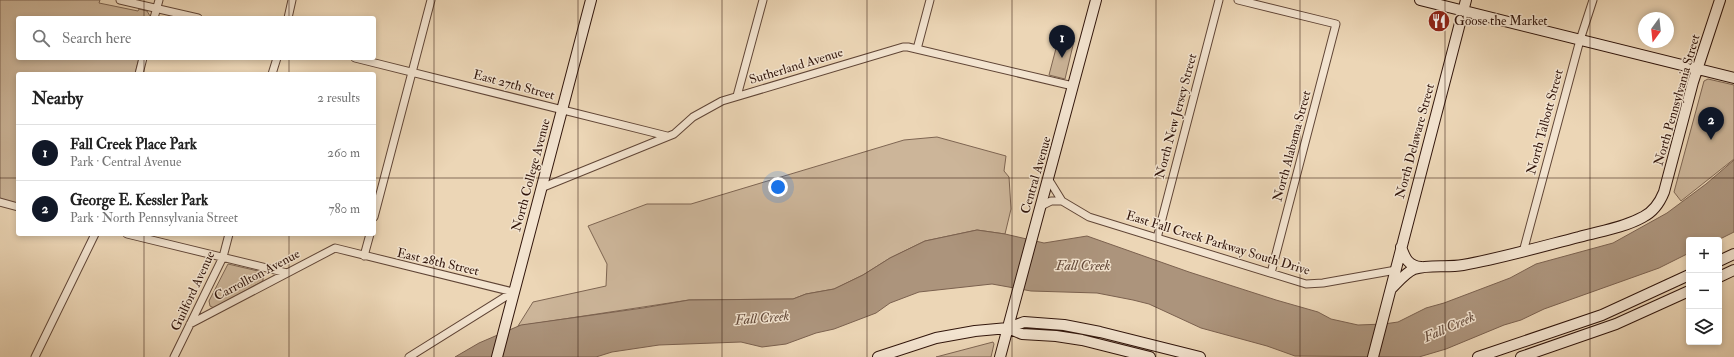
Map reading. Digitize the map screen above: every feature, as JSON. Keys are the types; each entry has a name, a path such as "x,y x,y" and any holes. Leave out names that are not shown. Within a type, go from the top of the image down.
{"main road":[{"name":"North College Avenue","path":"497,357 591,0"},
{"name":"Central Avenue","path":"1000,357 1040,208 1049,180 1096,0"},
{"path":"1420,0 1734,78"},
{"name":"North Delaware Street","path":"1373,357 1466,0"},
{"name":"North Pennsylvania Street","path":"1523,252 1622,226 1643,218 1656,207 1664,192 1697,69 1720,0"},
{"path":"1401,247 1410,264 1421,268"},
{"path":"1390,292 1410,271 1421,268 1463,265 1523,252"},
{"path":"1722,260 1734,254"},
{"path":"1722,276 1734,270"},
{"path":"1478,357 1602,315 1686,276"},
{"path":"1521,357 1616,324 1686,292"},
{"path":"878,357 936,338 970,332 1008,328 1024,322 1052,324 1100,332 1129,338 1200,357"},
{"path":"1008,328 1022,334 1068,338 1125,354 1150,357"}],"street":[{"path":"120,0 190,16"},
{"path":"155,16 159,0"},
{"path":"288,16 292,0"},
{"path":"376,209 431,0"},
{"path":"737,96 763,0"},
{"path":"917,49 930,0"},
{"name":"North New Jersey Street","path":"1157,238 1219,0"},
{"name":"North Alabama Street","path":"1238,0 1336,24 1271,273"},
{"name":"North Talbott Street","path":"1523,252 1580,40 1593,0"},
{"name":"Sutherland Avenue","path":"541,188 674,134 690,119 706,109 737,96 898,48 908,47 1073,86"},
{"path":"140,72 143,60"},
{"path":"273,72 276,60"},
{"name":"East 27th Street","path":"362,60 667,136"},
{"name":"East Fall Creek Parkway South Drive","path":"1049,180 1062,201 1089,217 1311,284 1396,270"},
{"path":"1040,208 1051,201 1062,201"},
{"path":"0,202 16,206"},
{"path":"35,357 94,236"},
{"path":"135,236 287,273"},
{"name":"Guilford Avenue","path":"174,357 223,257 228,236"},
{"path":"364,256 369,236"},
{"name":"East 28th Street","path":"335,248 513,292"},
{"name":"Carrollton Avenue","path":"190,324 335,248"},
{"path":"409,357 513,292"},
{"path":"1125,354 1129,338"}],"shaded area":[{"path":"0,0 100,0 99,3 138,11 139,9 147,11 150,16 16,16 16,60 138,60 136,72 16,72 16,204 0,200"},
{"path":"1059,37 1074,41 1065,79 1049,75"},
{"path":"1708,79 1734,85 1734,159 1681,201 1674,192 1704,81"},
{"path":"937,137 1006,156 1004,171 1009,177 1011,209 1005,234 977,230 925,241 890,258 863,275 834,289 806,294 793,299 689,300 518,326 533,302 606,286 607,264 588,226 647,204 691,204 904,140"},
{"path":"228,264 258,271 263,276 263,281 214,308 210,306 209,301"},
{"path":"993,342 994,344 991,357 936,357"}],"water":[{"name":"Fall Creek","path":"1734,160 1734,232 1722,238 1686,237 1686,254 1659,268 1544,309 1521,320 1504,325 1446,349 1419,357 1295,356 1267,346 1201,328 1149,304 1133,300 1097,293 1031,291 992,284 919,292 890,303 876,313 834,329 816,333 786,344 762,347 741,342 659,345 612,352 596,357 455,357 479,343 521,325 689,300 793,299 806,294 834,289 863,275 890,258 925,241 977,230 1005,234 1044,243 1087,236 1189,272 1318,312 1331,319 1358,325 1384,324 1398,322 1426,308 1444,303 1510,278 1536,264 1613,243 1667,213 1706,184"}],"place":[{"name":"Goose the Market","path":"1439,21"},
{"name":"Fall Creek Place Park","path":"1062,58"},
{"name":"George E. Kessler Park","path":"1711,140"}]}
